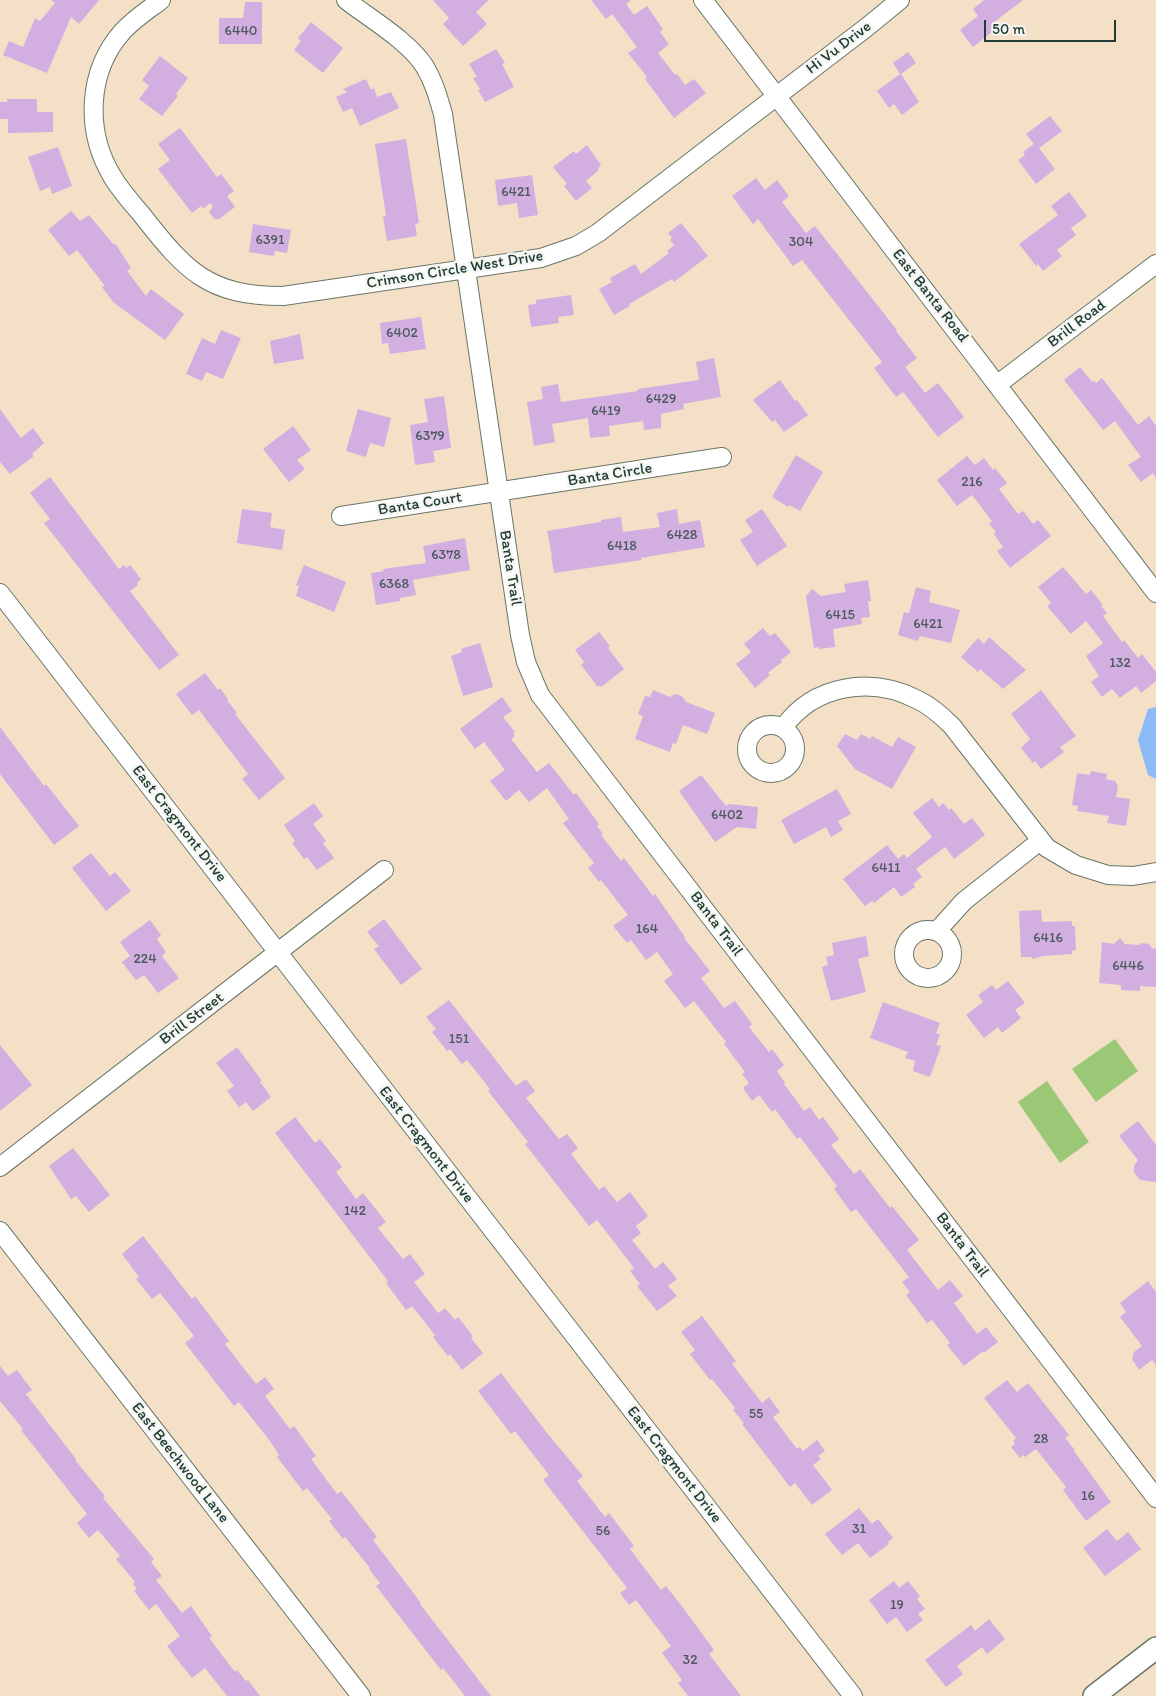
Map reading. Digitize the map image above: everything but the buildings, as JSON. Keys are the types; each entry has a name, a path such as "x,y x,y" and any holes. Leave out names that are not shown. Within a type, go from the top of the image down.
{"main road":[{"path":"1101,1694 1156,1648"}],"street":[{"name":"Crimson Circle West Drive","path":"161,0 128,26 112,46 101,68 94,99 96,140 101,156 112,177 170,250 201,278 224,288 249,294 290,296 542,258 559,253 598,233 776,95"},
{"name":"Banta Trail","path":"346,0 402,42 420,60 437,89 443,114 520,635 526,662 540,695 1156,1498"},
{"name":"East Banta Road","path":"703,0 1156,593"},
{"name":"Hi Vu Drive","path":"776,95 868,27 900,0"},
{"name":"Brill Road","path":"998,384 1156,264"},
{"name":"Banta Circle","path":"498,492 722,458"},
{"name":"Banta Court","path":"342,516 498,492"},
{"name":"East Cragmont Drive","path":"0,593 853,1696"},
{"path":"783,728 794,715 809,703 838,688 873,686 905,694 920,700 952,726 1040,841 1060,858 1092,871 1108,875 1125,876 1156,872"},
{"path":"937,931 964,901 1040,841"},
{"name":"Brill Street","path":"0,1167 384,870"},
{"name":"East Beechwood Lane","path":"0,1231 361,1696"}],"green space":[{"path":"1115,1039 1138,1071 1096,1102 1072,1069"},
{"path":"1047,1081 1089,1142 1060,1163 1018,1102"}],"water":[{"path":"1156,707 1156,779 1148,775 1138,740 1148,709"}]}
